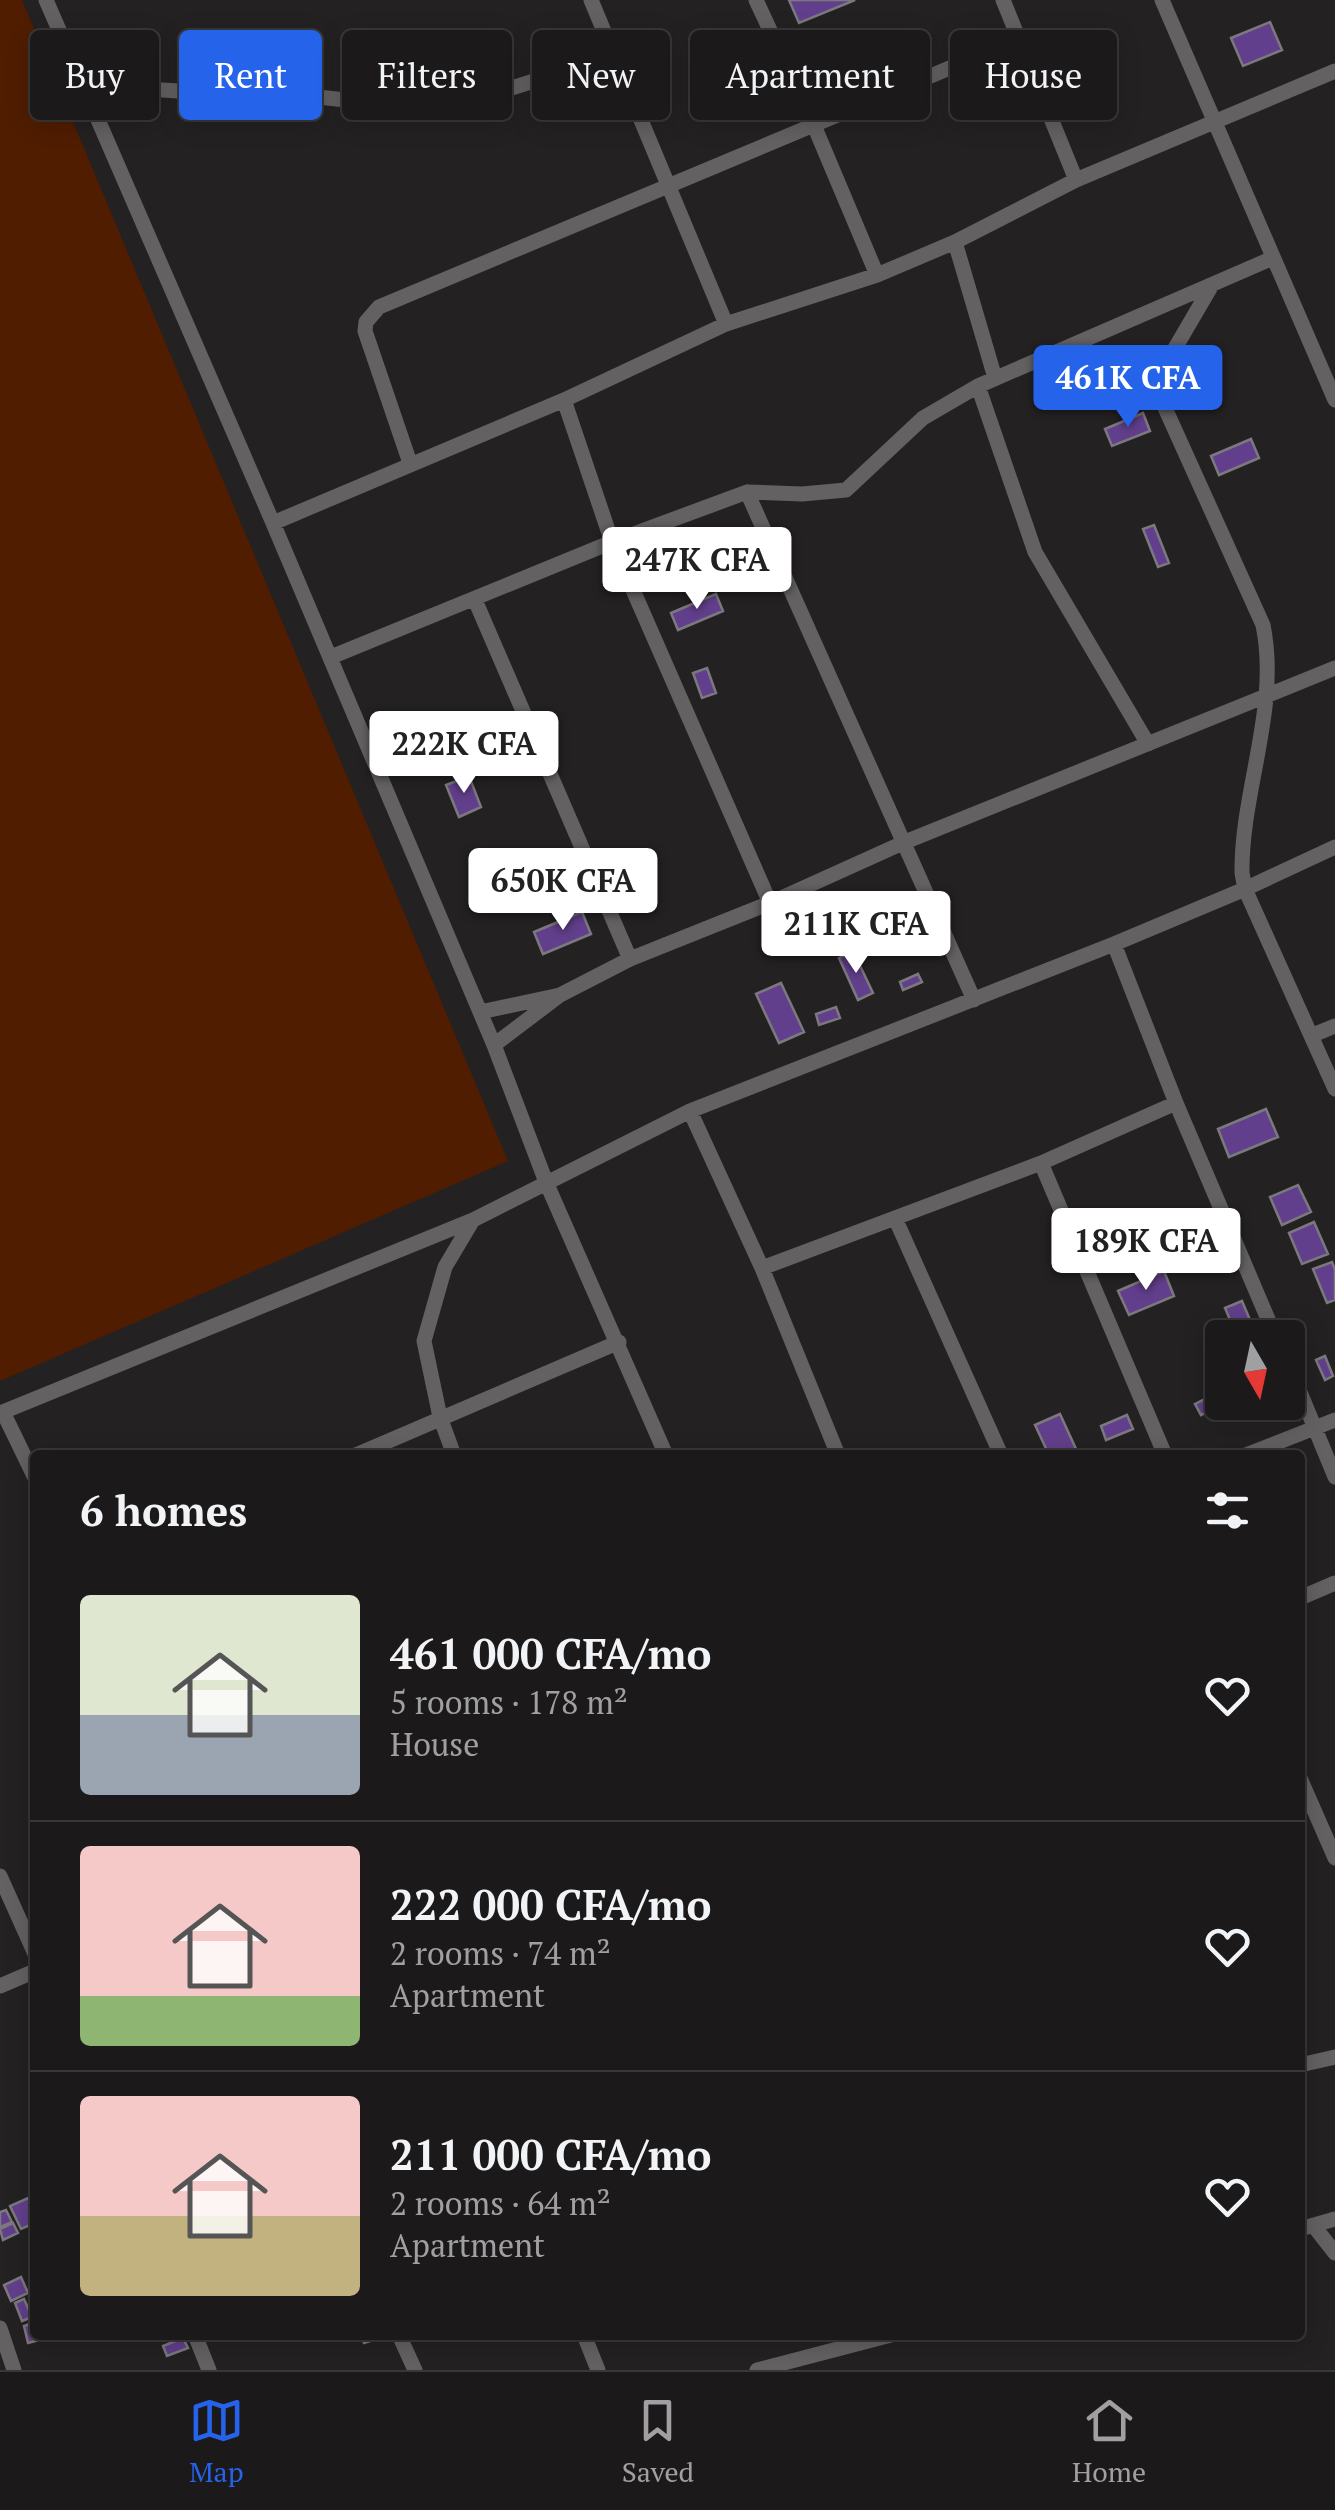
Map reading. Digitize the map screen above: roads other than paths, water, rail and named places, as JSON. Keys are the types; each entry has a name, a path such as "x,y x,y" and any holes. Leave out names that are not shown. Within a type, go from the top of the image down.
{"street":[{"path":"46,0 59,30"},
{"path":"591,0 603,30"},
{"path":"756,0 877,274"},
{"path":"1003,0 1015,30"},
{"path":"1162,0 1335,400"},
{"path":"410,464 367,344 366,322 372,312 402,296 950,67"},
{"path":"273,523 564,400 726,324 877,274 955,242 1076,180 1335,71"},
{"path":"159,90 226,94 263,91 401,106 456,106 532,82"},
{"path":"98,120 331,657 494,1045 546,1182 664,1450"},
{"path":"642,120 726,324"},
{"path":"1052,120 1076,180"},
{"path":"955,242 994,378"},
{"path":"331,657 612,542 747,492 802,494 846,490 923,418 978,386 1274,258"},
{"path":"1212,285 1164,367 1156,388 1263,625 1267,644 1266,698 1242,859 1245,890 1335,1089"},
{"path":"978,386 1034,552 1148,744"},
{"path":"564,400 612,542 770,903"},
{"path":"747,492 974,1000"},
{"path":"475,600 630,959"},
{"path":"494,1045 560,995 630,959 770,903 904,842 1335,668"},
{"path":"30,1468 2,1412 473,1220 690,1112 1114,944 1245,890 1335,847"},
{"path":"1114,944 1176,1103 1268,1320"},
{"path":"480,1012 560,995"},
{"path":"1313,1036 1335,1026"},
{"path":"762,1268 1041,1163 1176,1103"},
{"path":"690,1112 762,1268 836,1450"},
{"path":"1041,1163 1163,1450"},
{"path":"896,1218 999,1450"},
{"path":"452,1450 440,1416 425,1334 445,1266 473,1220"},
{"path":"367,1450 618,1342"},
{"path":"1305,1402 1335,1478"},
{"path":"1259,1450 1335,1420"},
{"path":"1305,1596 1335,1583"},
{"path":"1305,1789 1335,1858"},
{"path":"0,1876 30,1943"},
{"path":"0,1986 30,1973"},
{"path":"1305,2064 1335,2057"},
{"path":"1306,2227 1335,2219"},
{"path":"1306,2227 1335,2253"},
{"path":"0,2328 14,2370"},
{"path":"197,2340 209,2370"},
{"path":"402,2340 415,2370"},
{"path":"586,2340 598,2370"},
{"path":"757,2370 872,2340"}]}
